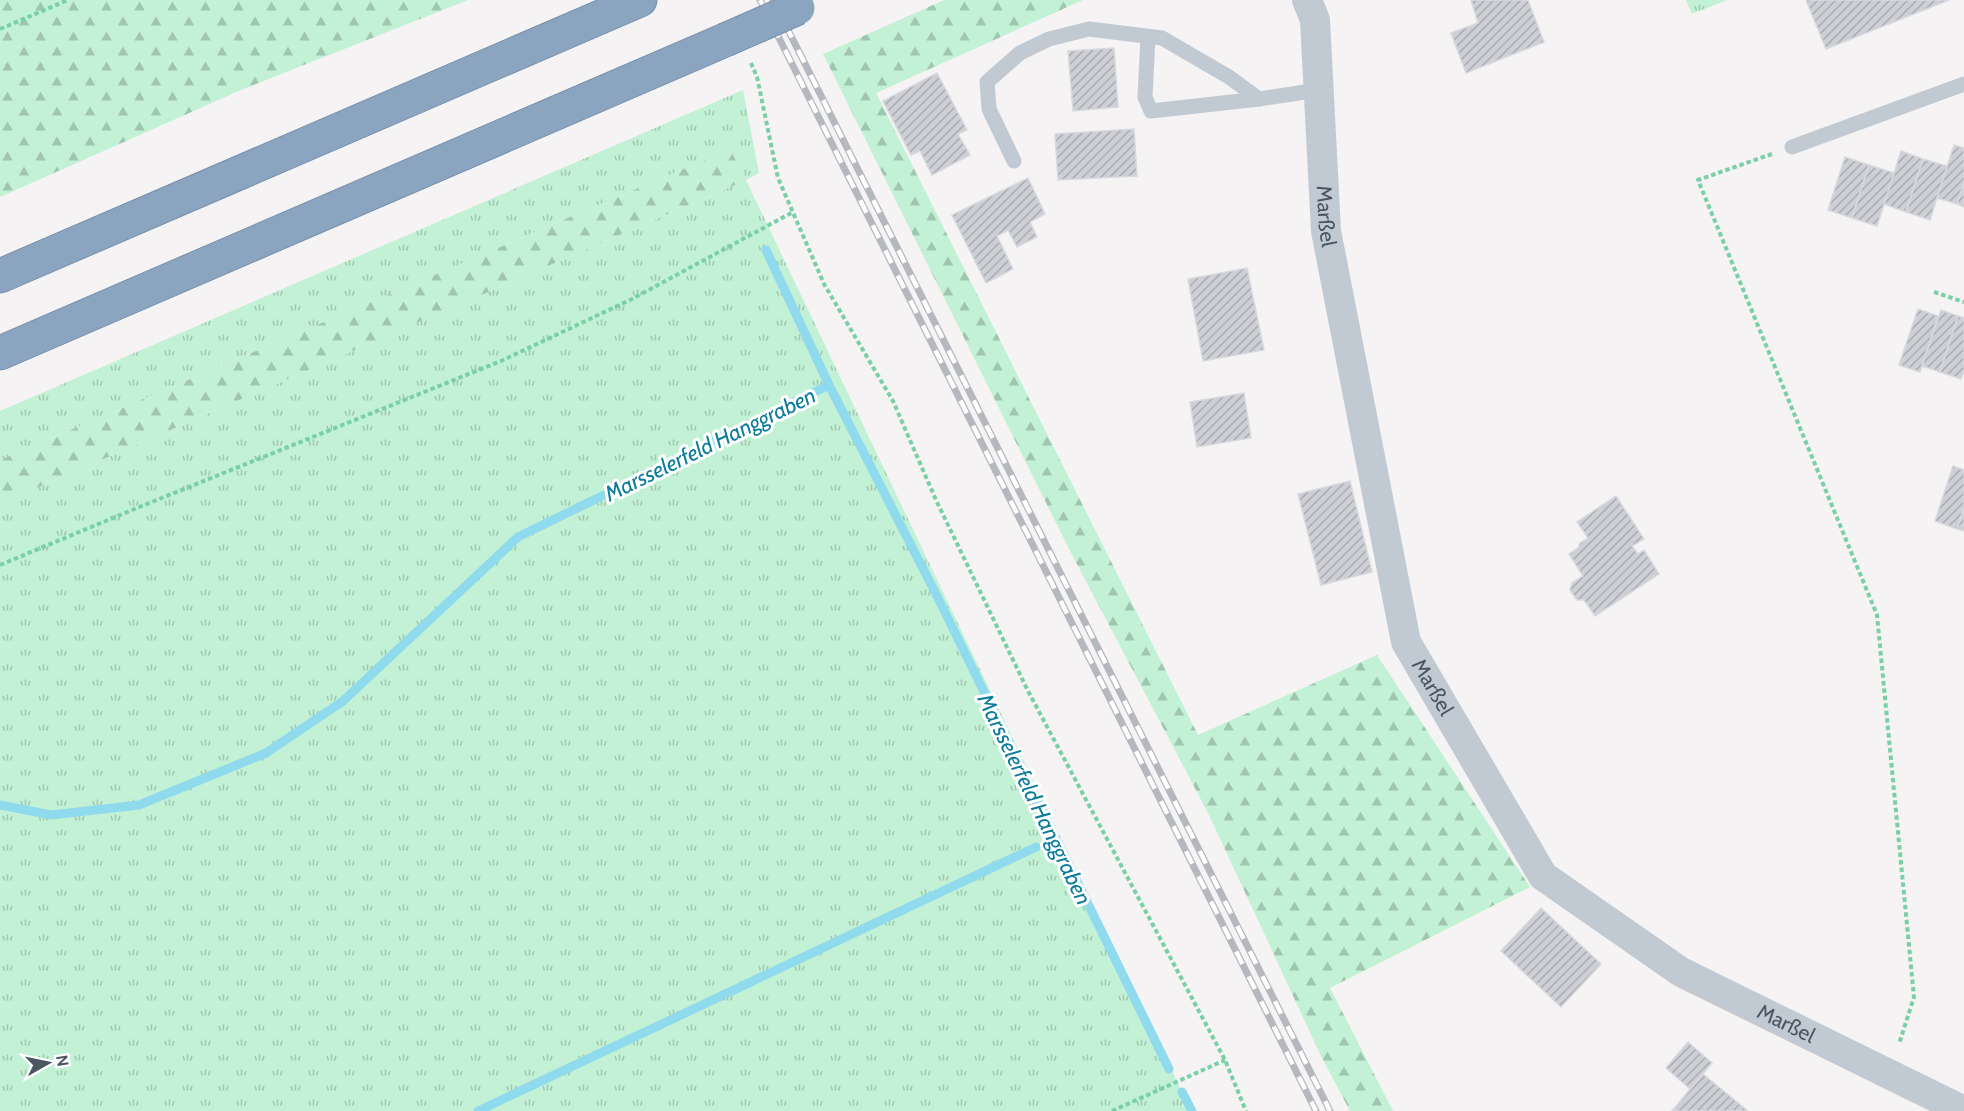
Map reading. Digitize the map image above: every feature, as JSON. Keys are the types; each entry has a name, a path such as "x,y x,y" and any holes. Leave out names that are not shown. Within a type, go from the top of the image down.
{"highway":[{"path":"0,276 640,0"},
{"path":"0,353 736,47 808,4"}],"street":[{"name":"Marßel","path":"1307,0 1314,20 1326,231 1406,642 1543,876 1681,972 1964,1111"}],"lane":[{"path":"1014,161 989,108 987,82 1020,53 1049,39 1089,29 1162,38 1229,77 1259,99"},
{"path":"1148,37 1145,97 1151,111 1318,90"},
{"path":"1792,147 1964,84"}],"path":[{"path":"0,29 68,0"},
{"path":"736,47 757,77 778,178 824,284 893,401 936,500 1028,691 1225,1060 1246,1111"},
{"path":"1792,147 1698,180 1877,615 1914,997 1889,1073"},
{"path":"0,565 501,361 632,299 793,212"},
{"path":"1934,292 1964,302"},
{"path":"1112,1111 1225,1060"}],"green space":[{"path":"0,0 468,0 241,90 0,197"},
{"path":"944,0 1083,0 876,93 1198,735 1377,655 1530,887 1330,988 1393,1111 1350,1111 1321,1056 1209,815 1069,549 823,54"},
{"path":"1686,0 1727,0 1692,14"},
{"path":"743,90 759,173 746,180 730,149 0,460 0,411"},
{"path":"730,149 746,180 0,504 0,460"},
{"path":"746,180 1191,1111 0,1111 0,504"}],"building":[{"path":"1471,0 1528,0 1544,42 1466,73 1451,33 1478,23"},
{"path":"1806,0 1949,0 1826,49"},
{"path":"1114,48 1118,107 1073,111 1068,51"},
{"path":"937,73 967,130 958,134 970,155 932,175 920,151 911,155 883,101"},
{"path":"1134,129 1137,176 1058,180 1055,134"},
{"path":"1954,145 1964,148 1964,183 1957,204 1937,198"},
{"path":"1901,151 1923,159 1906,212 1884,204"},
{"path":"1845,157 1869,165 1852,218 1828,210"},
{"path":"1923,159 1947,166 1930,220 1906,212"},
{"path":"1869,165 1894,173 1877,226 1852,218"},
{"path":"1028,178 1045,214 1030,222 1037,237 1017,247 1008,230 997,236 1013,269 986,283 952,215"},
{"path":"1964,183 1964,207 1957,204"},
{"path":"1247,268 1264,350 1203,361 1188,279"},
{"path":"1918,309 1938,316 1920,372 1899,365"},
{"path":"1941,310 1958,316 1940,372 1922,366"},
{"path":"1958,316 1964,318 1964,371 1961,379 1940,372"},
{"path":"1244,393 1251,438 1197,447 1190,402"},
{"path":"1953,466 1964,470 1964,508 1957,529 1935,521"},
{"path":"1350,481 1372,572 1321,585 1298,494"},
{"path":"1616,496 1644,539 1632,546 1638,554 1644,550 1659,574 1595,616 1584,600 1577,600 1570,590 1572,583 1583,576 1569,554 1588,538 1577,522"},
{"path":"1964,508 1964,531 1957,529"},
{"path":"1541,908 1601,964 1561,1007 1501,951"},
{"path":"1688,1042 1712,1063 1690,1089 1666,1068"},
{"path":"1703,1074 1748,1111 1672,1111"}],"waterway":[{"path":"766,250 829,385"},
{"name":"Marsselerfeld Hanggraben","path":"0,805 51,815 139,805 266,753 343,701 518,537 829,385 938,598 1169,1069"},
{"path":"478,1111 1036,847"},
{"name":"Marsselerfeld Hanggraben","path":"1182,1092 1192,1111"}],"railway":[{"path":"760,0 1316,1111"},
{"path":"773,0 1330,1111"}]}
